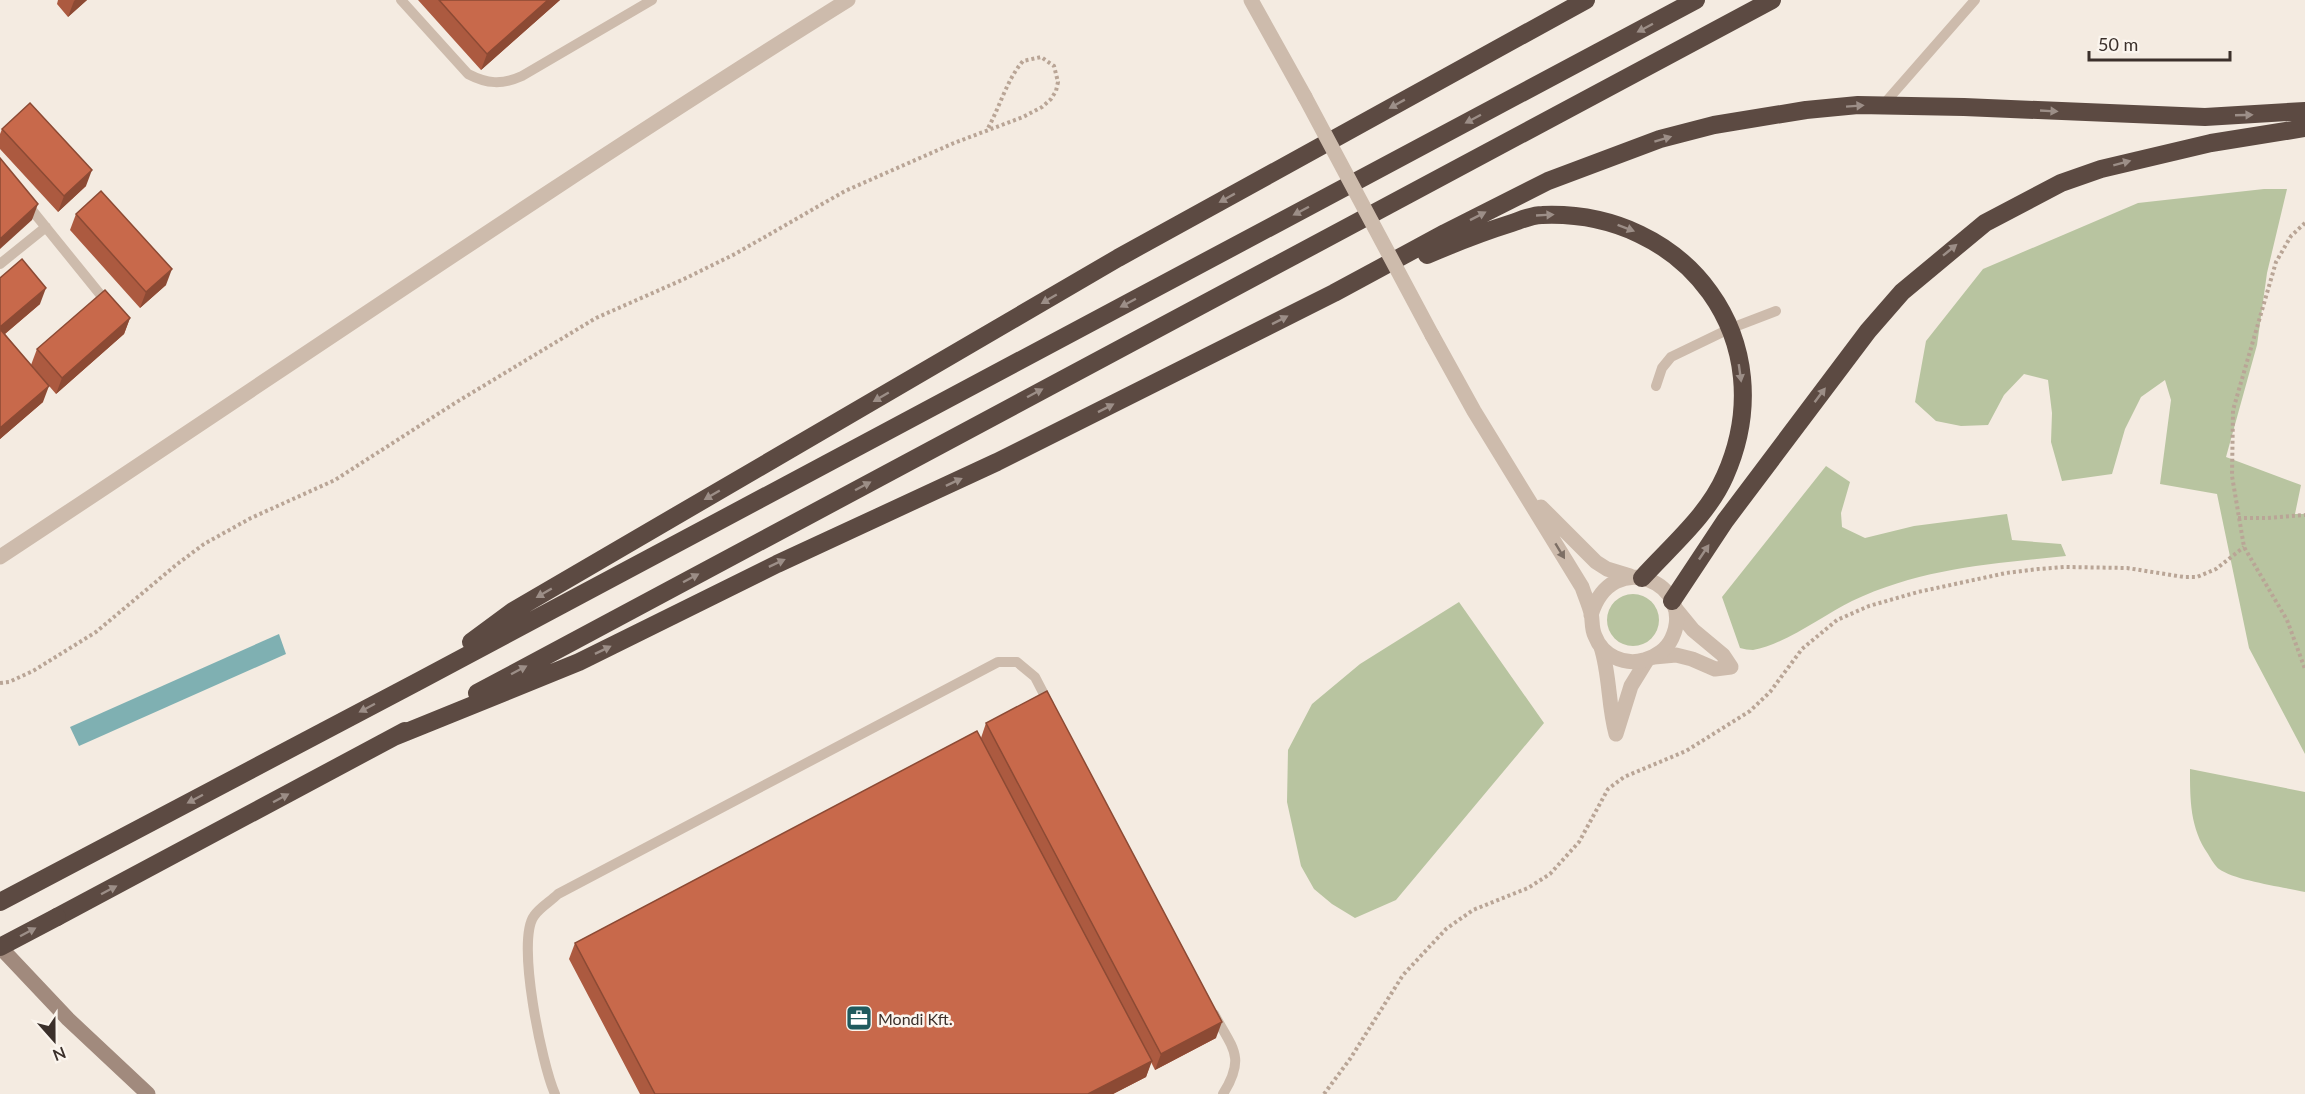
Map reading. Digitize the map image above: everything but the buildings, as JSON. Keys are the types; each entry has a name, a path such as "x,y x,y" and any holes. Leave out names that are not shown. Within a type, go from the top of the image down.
{"highway":[{"path":"1522,35 1560,0"},
{"path":"419,681 513,611 1118,258 1586,0"},
{"path":"0,902 1696,0"},
{"path":"0,947 1772,0"},
{"path":"394,737 579,662 777,564 997,462 1334,293 1548,181 1660,140 1714,125 1806,110 1883,105 2205,117 2305,111"},
{"path":"1674,604 1725,521 1868,331 1902,292 1985,223 2061,183 2101,169 2211,143 2305,128"},
{"path":"1334,293 1479,233 1539,215 1595,217 1642,235 1662,245 1680,258 1712,293 1730,330 1738,357 1742,384 1740,432 1725,476 1711,502 1636,577"}],"main road":[{"path":"0,947 68,1019 148,1094"}],"street":[{"path":"0,557 563,183 848,0"},
{"path":"1251,0 1474,411 1582,587 1592,626 1607,665 1612,720 1616,734 1631,686 1651,658 1670,641 1677,620 1674,604"},
{"path":"1519,483 1596,561 1607,569 1655,582 1665,590 1693,630 1723,655 1731,667 1714,669 1676,655 1638,662 1622,660 1601,647"},
{"path":"1591,615 1595,601 1604,589 1616,580 1636,577"}],"lane":[{"path":"401,0 468,74 480,81 494,83 509,82 522,76 652,0"},
{"path":"1883,105 1975,0"},
{"path":"23,200 110,306"},
{"path":"0,264 46,227"},
{"path":"1656,386 1662,368 1671,357 1776,311"},
{"path":"555,1094 537,1029 526,941 533,917 558,894 998,662 1017,662 1035,677 1052,709"},
{"path":"1209,1003 1237,1056 1234,1076 1223,1094"}],"path":[{"path":"0,683 9,682 33,671 96,632 204,544 251,518 308,494 334,480 455,403 596,318 735,254 845,191 1042,107 1051,99 1058,82 1054,66 1041,57 1023,61 1009,81 987,130"},
{"path":"2305,223 2291,236 2276,262 2233,410 2232,476 2244,547 2287,620 2305,669"},
{"path":"2238,518 2305,515"},
{"path":"1324,1094 1350,1059 1403,975 1446,929 1473,910 1528,888 1550,874 1579,842 1608,789 1632,774 1686,751 1750,711 1770,692 1802,649 1837,620 1869,606 1918,592 2038,569 2118,567 2197,577 2216,569 2244,547"}],"green space":[{"path":"2264,189 2287,189 2267,273 2257,345 2226,457 2301,485 2295,514 2305,514 2305,754 2249,648 2217,494 2160,484 2171,400 2165,380 2141,397 2125,429 2112,474 2062,481 2051,442 2052,413 2048,380 2024,374 2004,395 1988,425 1961,426 1936,421 1915,402 1926,341 1983,269 2138,203"},
{"path":"1826,466 1850,482 1841,513 1842,527 1865,538 1914,526 2007,514 2012,540 2061,544 2066,556 1957,569 1904,581 1852,601 1778,642 1753,650 1740,648 1722,597"},
{"path":"1633,594 1643,596 1651,602 1657,610 1659,620 1657,630 1651,638 1643,644 1633,646 1623,644 1615,638 1609,630 1607,620 1609,610 1615,602 1623,596"},
{"path":"1459,602 1544,723 1396,900 1355,918 1332,904 1314,889 1301,866 1287,802 1288,750 1312,704 1360,664"},
{"path":"2190,769 2305,792 2305,892 2237,877 2218,868 2202,844 2194,824"}],"water":[{"path":"279,634 286,654 79,746 70,727"}],"place":[{"name":"Mondi Kft.","path":"859,1018"}]}
